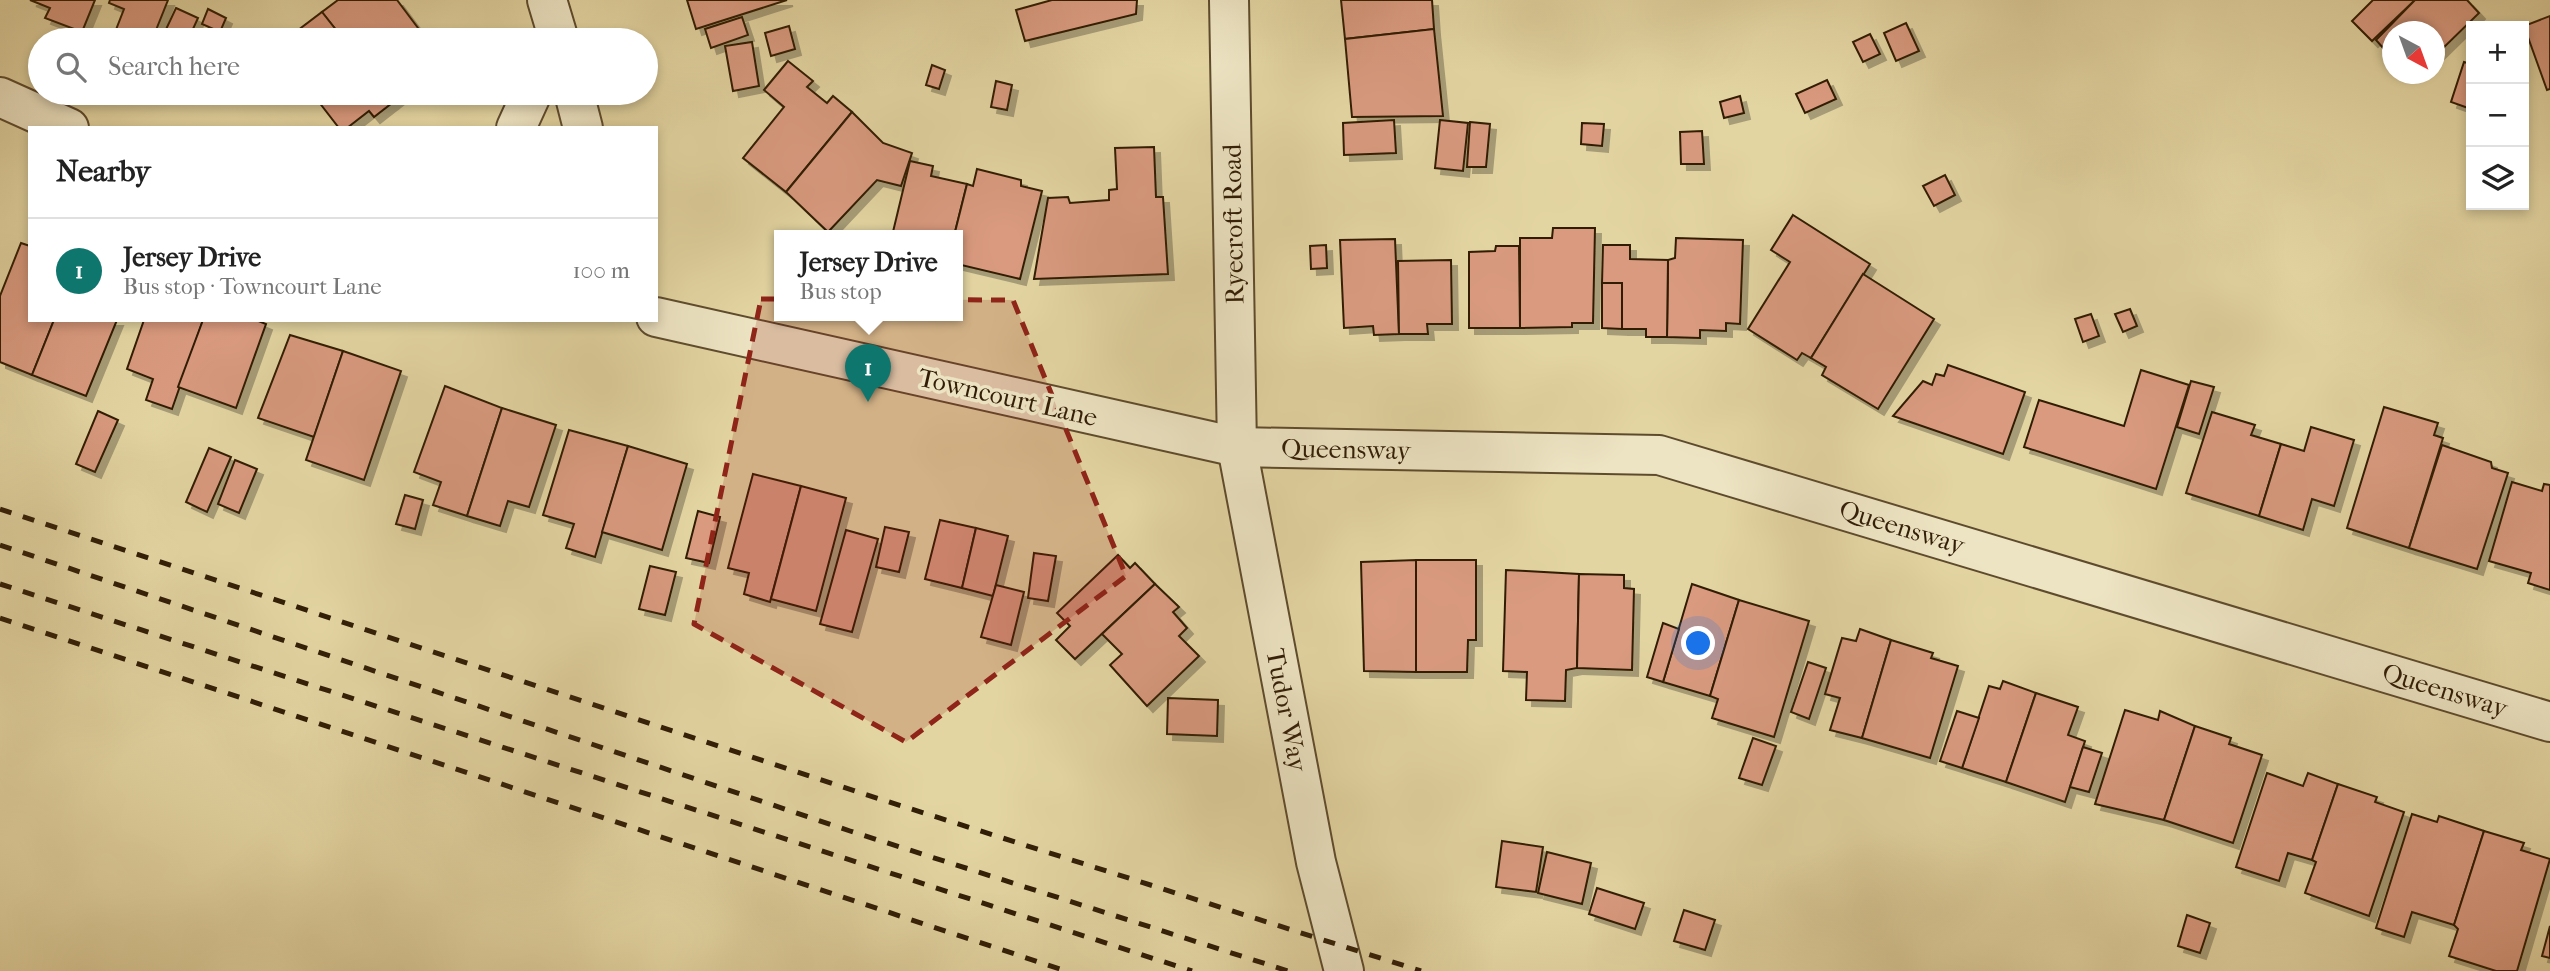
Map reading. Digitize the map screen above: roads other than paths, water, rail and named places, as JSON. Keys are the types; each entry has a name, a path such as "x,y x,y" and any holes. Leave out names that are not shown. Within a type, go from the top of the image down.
{"street":[{"path":"547,0 555,28"},
{"name":"Ryecroft Road","path":"1229,0 1237,447"},
{"path":"0,97 65,126"},
{"path":"517,126 527,105"},
{"path":"576,105 582,126"},
{"name":"Towncourt Lane","path":"658,317 1237,447"},
{"name":"Queensway","path":"1237,447 1659,454 2550,722"},
{"name":"Tudor Way","path":"1237,447 1316,862 1344,971"}],"railway":[{"path":"0,509 861,793 1421,971"},
{"path":"0,545 850,831 1288,971"},
{"path":"0,584 1192,971"},
{"path":"0,618 1066,971"}],"place":[{"name":"Jersey Drive","path":"868,402"}]}
